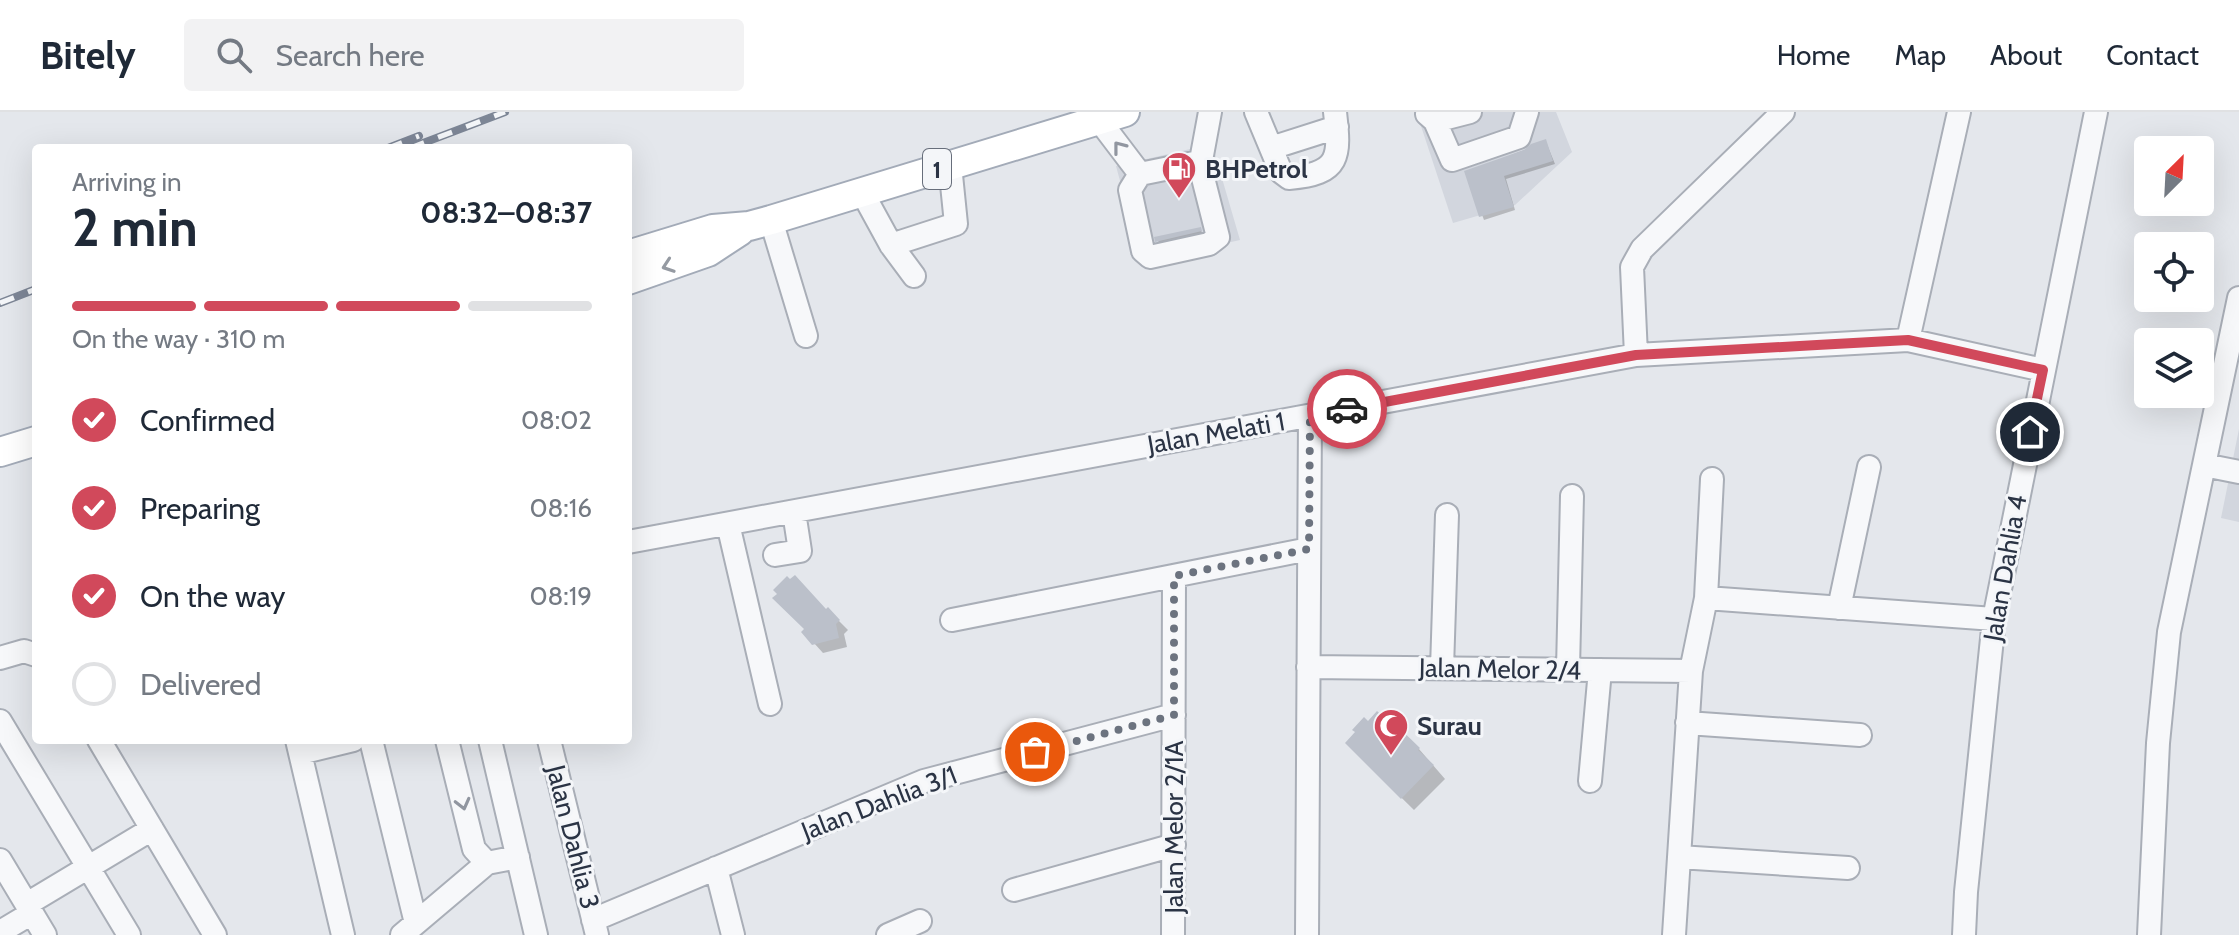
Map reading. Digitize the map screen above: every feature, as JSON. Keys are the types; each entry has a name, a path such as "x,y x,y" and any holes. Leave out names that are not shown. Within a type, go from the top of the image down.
{"main road":[{"name":"1","path":"632,254 713,229 760,223 1112,116"},
{"name":"1","path":"632,279 708,252 760,223"},
{"path":"0,452 32,442"}],"street":[{"path":"1200,166 1194,163 1140,174 1130,190 1143,251 1150,257 1209,244 1218,237 1200,166 1210,112"},
{"path":"1256,112 1271,148 1281,172 1289,178 1328,167 1335,160 1339,148 1336,120 1271,148"},
{"path":"1470,112 1430,117 1452,160 1519,137 1527,112"},
{"path":"1636,355 1632,267 1642,249 1783,112"},
{"path":"1908,340 1959,112"},
{"name":"Jalan Dahlia 4","path":"1964,935 1994,619 2096,112"},
{"path":"1112,116 1140,174"},
{"path":"891,245 956,224 950,165"},
{"path":"862,192 891,245 914,276"},
{"path":"760,223 806,336"},
{"path":"2149,935 2158,743 2169,632 2239,298"},
{"name":"Jalan Melati 1","path":"632,541 1636,355 1908,340 2043,370"},
{"path":"1307,935 1310,416"},
{"path":"2204,465 2239,472"},
{"path":"1839,608 1869,467"},
{"path":"1674,935 1691,671 1706,598 1712,479"},
{"path":"1568,669 1572,496"},
{"path":"775,555 800,551 794,512"},
{"path":"1442,668 1447,515"},
{"path":"728,524 770,704"},
{"path":"952,620 1309,549"},
{"name":"Jalan Melor 2/1A","path":"1173,935 1174,576"},
{"path":"1706,598 1994,619"},
{"path":"0,658 24,651 32,654"},
{"name":"Jalan Melor 2/4","path":"1308,667 1691,671"},
{"path":"1590,781 1600,670"},
{"name":"Jalan Dahlia 3/1","path":"595,927 716,868 924,781 1174,715"},
{"path":"0,721 129,935"},
{"path":"1687,723 1860,735"},
{"path":"101,744 215,935"},
{"path":"372,744 409,929 487,863 518,857"},
{"path":"448,744 474,849 487,863"},
{"path":"491,744 518,857 530,931"},
{"name":"Jalan Dahlia 3","path":"550,744 595,927"},
{"path":"298,746 343,935"},
{"path":"0,932 88,867 152,829"},
{"path":"1014,890 1174,845"},
{"path":"1679,857 1848,868"},
{"path":"0,860 45,935"},
{"path":"716,868 733,935"},
{"path":"888,935 920,921"}],"shaded area":[{"path":"1453,112 1556,112 1572,152 1515,205 1453,223 1419,120"},
{"path":"1212,144 1240,240 1142,262 1116,166"},
{"path":"2239,429 2239,522 2221,518"}],"building":[{"path":"1546,139 1553,161 1504,176 1514,207 1479,217 1464,171"},
{"path":"1201,227 1202,231 1155,242 1154,237"},
{"path":"795,575 840,620 836,624 839,638 812,645 801,632 804,629 772,598 777,594 773,590 787,576 790,579"},
{"name":"Surau","path":"1377,711 1388,721 1390,719 1434,765 1401,799 1345,743 1364,717 1368,721"}],"railway":[{"path":"421,144 505,112"},
{"path":"398,144 419,136"},
{"path":"0,303 32,291"}],"way so far":[{"path":"1035,752 1174,715 1174,576 1309,549 1310,416 1347,409"}],"place":[{"name":"BHPetrol","path":"1179,200"},
{"name":"Surau","path":"1391,757"}],"route":[{"path":"1347,409 1636,355 1908,340 2043,370 2030,432"}]}
